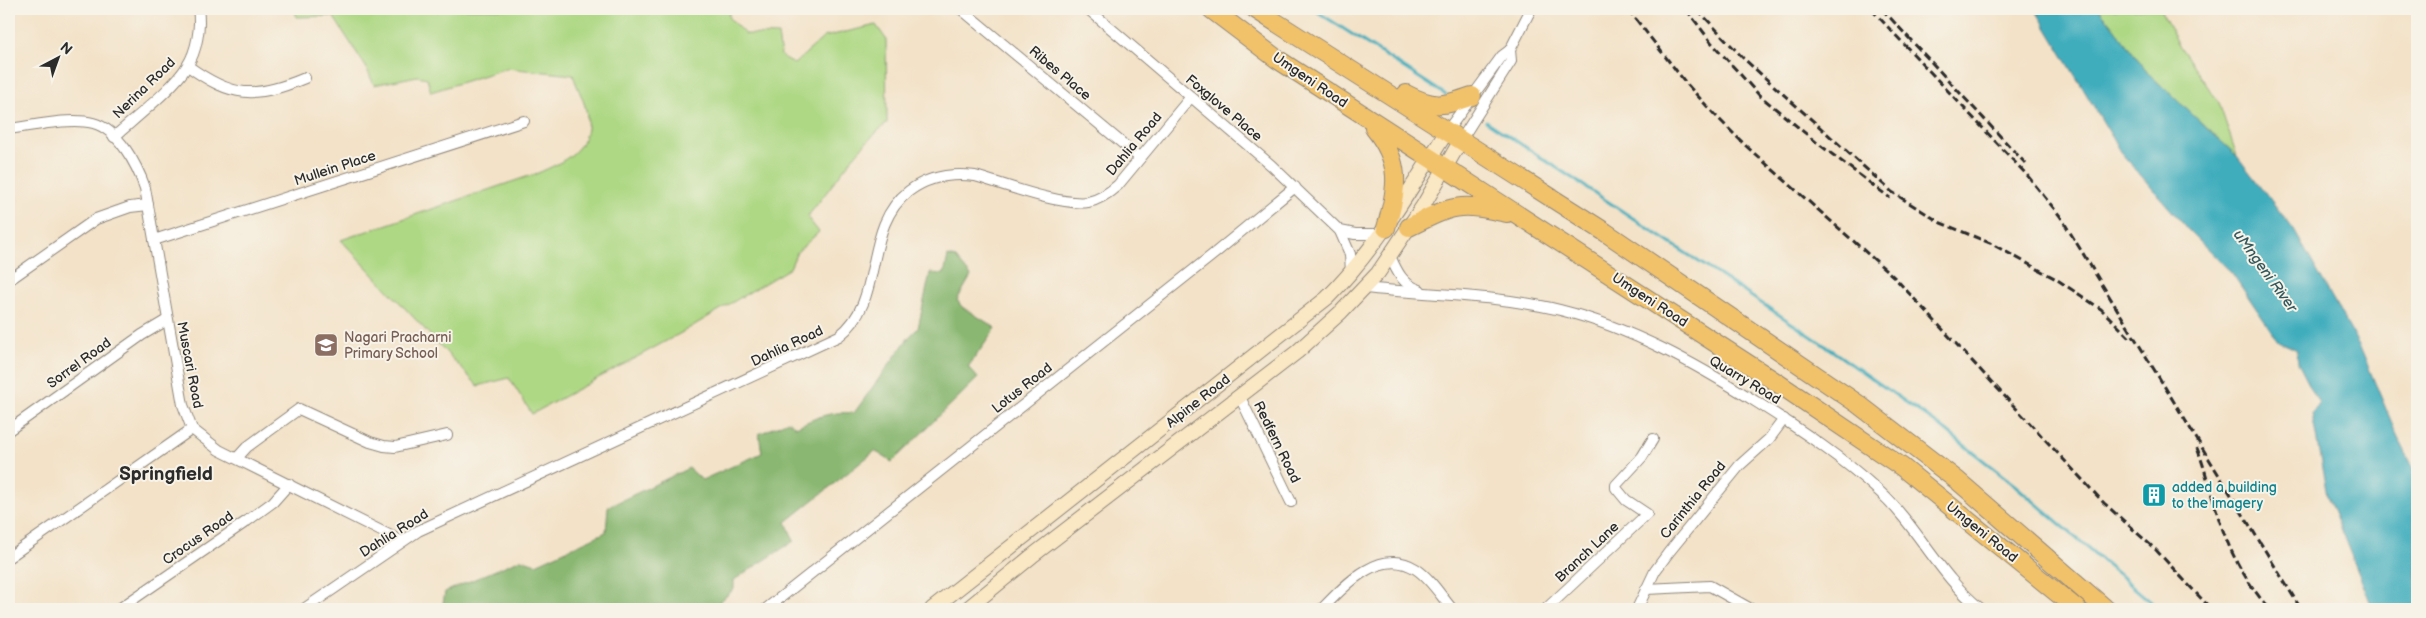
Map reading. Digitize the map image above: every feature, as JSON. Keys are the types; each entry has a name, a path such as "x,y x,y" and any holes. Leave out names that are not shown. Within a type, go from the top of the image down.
{"highway":[{"name":"Umgeni Road","path":"1211,9 1278,60 1365,118 1779,384 1902,467 2077,609"},
{"name":"Umgeni Road","path":"1255,9 1605,232 1858,404 1958,481 2106,609"},
{"path":"1270,20 1422,103 1440,106 1472,96"},
{"path":"1365,118 1387,144 1396,173 1396,189 1384,231"},
{"path":"1409,227 1445,209 1457,206 1480,206 1520,216"}],"main road":[{"name":"Alpine Road","path":"932,609 1327,298 1351,274 1384,231 1430,159 1454,136"},
{"name":"Alpine Road","path":"967,609 1032,556 1297,352 1364,288 1390,256 1445,168 1454,136"},
{"path":"995,560 1023,548 1032,556"}],"street":[{"name":"Nerina Road","path":"9,129 72,122 92,123 114,137 188,66 198,30 198,9"},
{"name":"Ribes Place","path":"961,9 1140,158"},
{"name":"Foxglove Place","path":"1088,9 1190,98 1256,152 1340,231 1350,254 1351,274"},
{"path":"1454,136 1472,96 1502,56 1510,50 1531,9"},
{"path":"1454,136 1511,61 1510,50"},
{"path":"188,66 219,85 248,93 277,90 304,78"},
{"name":"Dahlia Road","path":"304,609 427,527 839,336 849,329 863,308 882,227 888,214 904,196 926,181 948,175 975,176 1068,202 1089,202 1112,190 1190,98"},
{"name":"Mullein Place","path":"154,240 524,121"},
{"name":"Muscari Road","path":"114,137 140,175 148,205 183,405 192,429 210,444 402,542"},
{"name":"Lotus Road","path":"766,609 1215,253 1295,187"},
{"path":"9,280 96,218 130,207 148,205"},
{"path":"1340,231 1355,234 1384,231"},
{"name":"Quarry Road","path":"1390,256 1400,275 1409,286 1428,293"},
{"name":"Quarry Road","path":"1364,288 1428,293 1558,310 1609,325 1661,347 1784,419 1845,463 1885,497 1956,585 1981,609"},
{"name":"Sorrel Road","path":"9,430 142,335 167,320"},
{"name":"Redfern Road","path":"1239,395 1291,502"},
{"path":"237,458 246,447 299,409 370,442 384,446 395,447 447,435"},
{"name":"Carinthia Road","path":"1637,609 1659,565 1725,483 1747,458 1777,431 1784,419"},
{"path":"9,556 192,429"},
{"name":"Branch Lane","path":"1546,609 1647,514 1624,499 1616,485 1642,457 1653,439"},
{"name":"Crocus Road","path":"119,609 247,521 278,497 289,484"},
{"path":"1322,609 1351,580 1375,566 1386,563 1399,563 1415,568 1452,609"},
{"path":"1646,589 1710,586 1751,609"}],"green space":[{"path":"294,9 729,9 729,18 745,34 778,35 781,56 794,64 824,37 876,25 886,39 887,123 854,156 807,217 819,232 797,252 790,268 681,333 532,414 509,378 478,386 341,240 538,173 566,159 580,146 585,138 587,128 585,106 573,75 507,68 431,92 427,78 417,76 374,85 366,67 333,16 297,17"},
{"path":"2099,9 2160,9 2179,45 2219,103 2237,156 2151,76"},
{"path":"948,256 956,258 971,276 957,300 962,307 996,328 968,367 978,378 892,462 875,451 786,522 794,541 734,580 734,589 712,609 442,609 445,592 521,559 536,564 606,532 608,507 689,468 702,480 762,453 759,434 788,421 796,427 824,416 838,413 854,413 909,337 918,328 930,273 944,274"}],"water":[{"name":"uMngeni River","path":"2035,9 2099,9 2151,76 2237,156 2294,230 2360,347 2397,435 2417,475 2417,609 2373,609 2327,496 2312,414 2319,404 2298,363 2297,350 2278,341 2232,273 2190,232 2123,155"}],"waterway":[{"path":"1313,9 1446,95"},
{"path":"1486,121 1811,336 1940,426 2017,487 2159,609"}],"railway":[{"path":"1628,9 1686,83 1714,114 1746,146 1894,277 2104,503 2156,550 2211,609"},
{"path":"1686,9 1711,42 1759,95 1816,142 1890,198"},
{"path":"1697,9 1743,58 1892,192 1941,223 1990,243 2056,279 2101,309 2131,339"},
{"path":"1871,9 2027,175 2060,216 2301,609"},
{"path":"1882,9 2026,164"},
{"path":"2197,448 2228,543 2243,573 2269,609"}],"place":[{"name":"Nagari Pracharni Primary School","path":"326,345"},
{"name":"added a building to the imagery","path":"2154,495"}],"district":[{"name":"Springfield","path":"166,474"}]}
